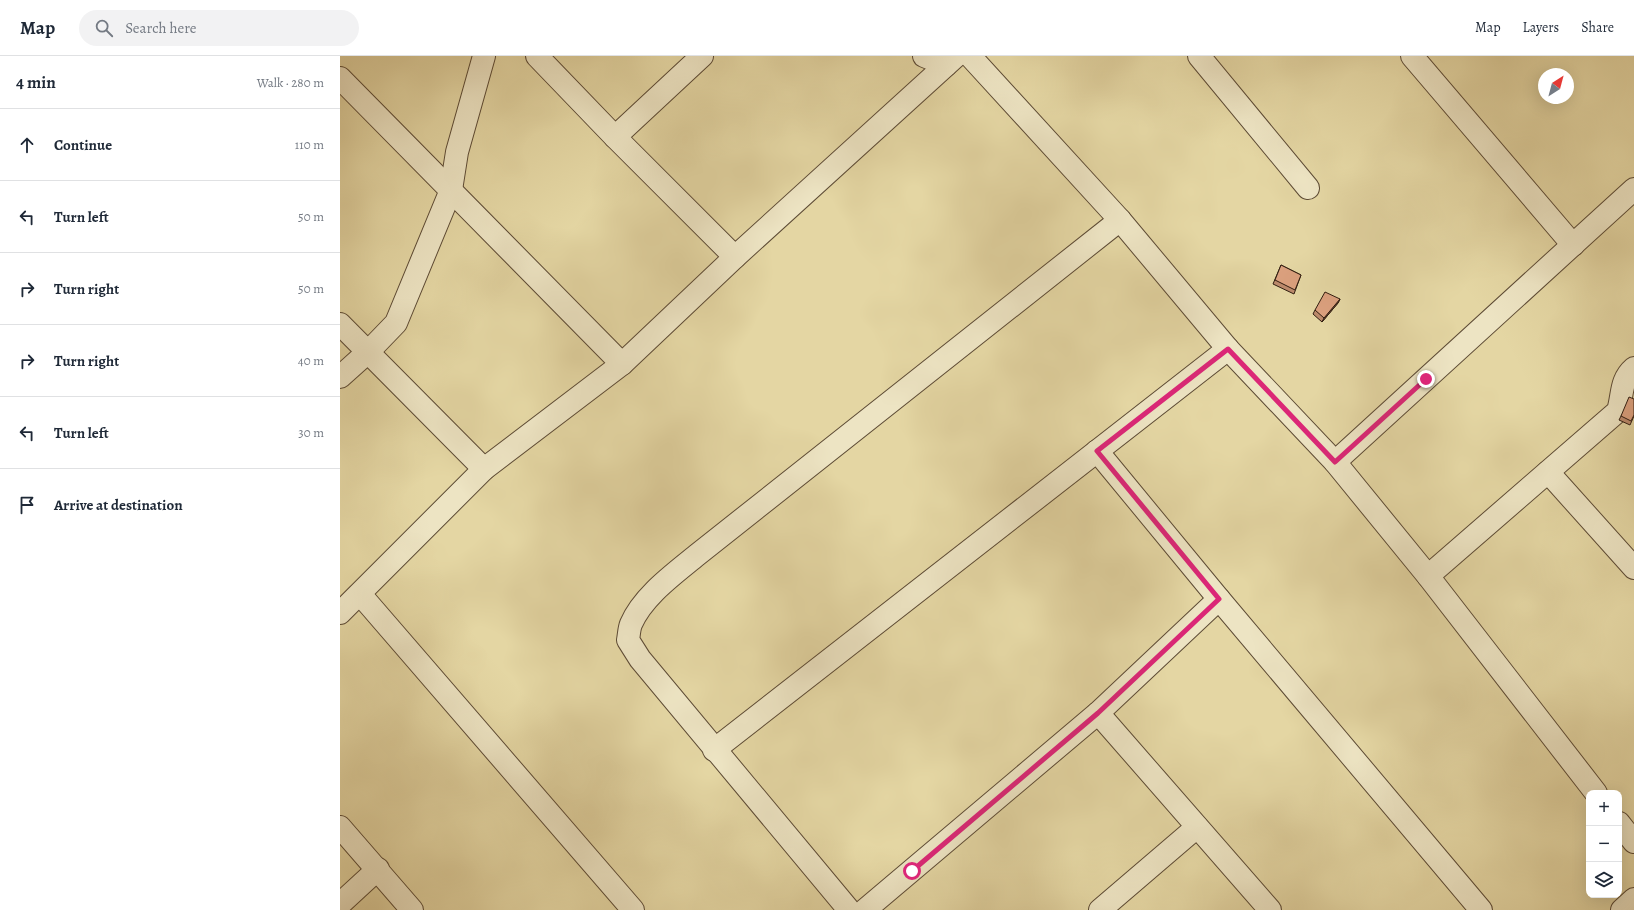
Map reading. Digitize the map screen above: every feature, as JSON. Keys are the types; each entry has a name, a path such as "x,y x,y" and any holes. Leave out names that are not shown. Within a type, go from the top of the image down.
{"street":[{"path":"340,377 369,351 396,323 451,190 457,152 484,56"},
{"path":"615,137 702,56"},
{"path":"924,56 951,61"},
{"path":"970,56 1120,220 1228,349 1335,462 1428,576 1594,790"},
{"path":"1199,56 1308,188"},
{"path":"1412,56 1573,244"},
{"path":"548,60 615,137 735,256"},
{"path":"340,613 484,469 622,364 735,256 951,61"},
{"path":"340,78 622,364"},
{"path":"1335,462 1634,189"},
{"path":"849,910 714,750 640,659 628,640 630,625 640,609 658,587 1120,220"},
{"path":"340,324 369,351 484,469"},
{"path":"714,750 1228,349"},
{"path":"1428,576 1618,411 1622,399 1622,386 1634,368"},
{"path":"1097,451 1219,599 1481,910"},
{"path":"1548,472 1634,568"},
{"path":"360,594 633,910"},
{"path":"865,910 1098,713 1219,599"},
{"path":"1098,713 1270,910"},
{"path":"1621,826 1634,842"},
{"path":"340,827 412,910"},
{"path":"1100,910 1196,827"},
{"path":"340,904 378,869"},
{"path":"1622,910 1634,899"}],"building":[{"path":"1281,265 1301,275 1295,290 1275,280"},
{"path":"1325,292 1340,299 1324,318 1315,310"},
{"path":"1629,397 1634,399 1634,415 1631,421 1621,416"}],"route":[{"path":"912,871 1098,713 1219,599 1097,451 1228,349 1335,462 1426,379"}]}
